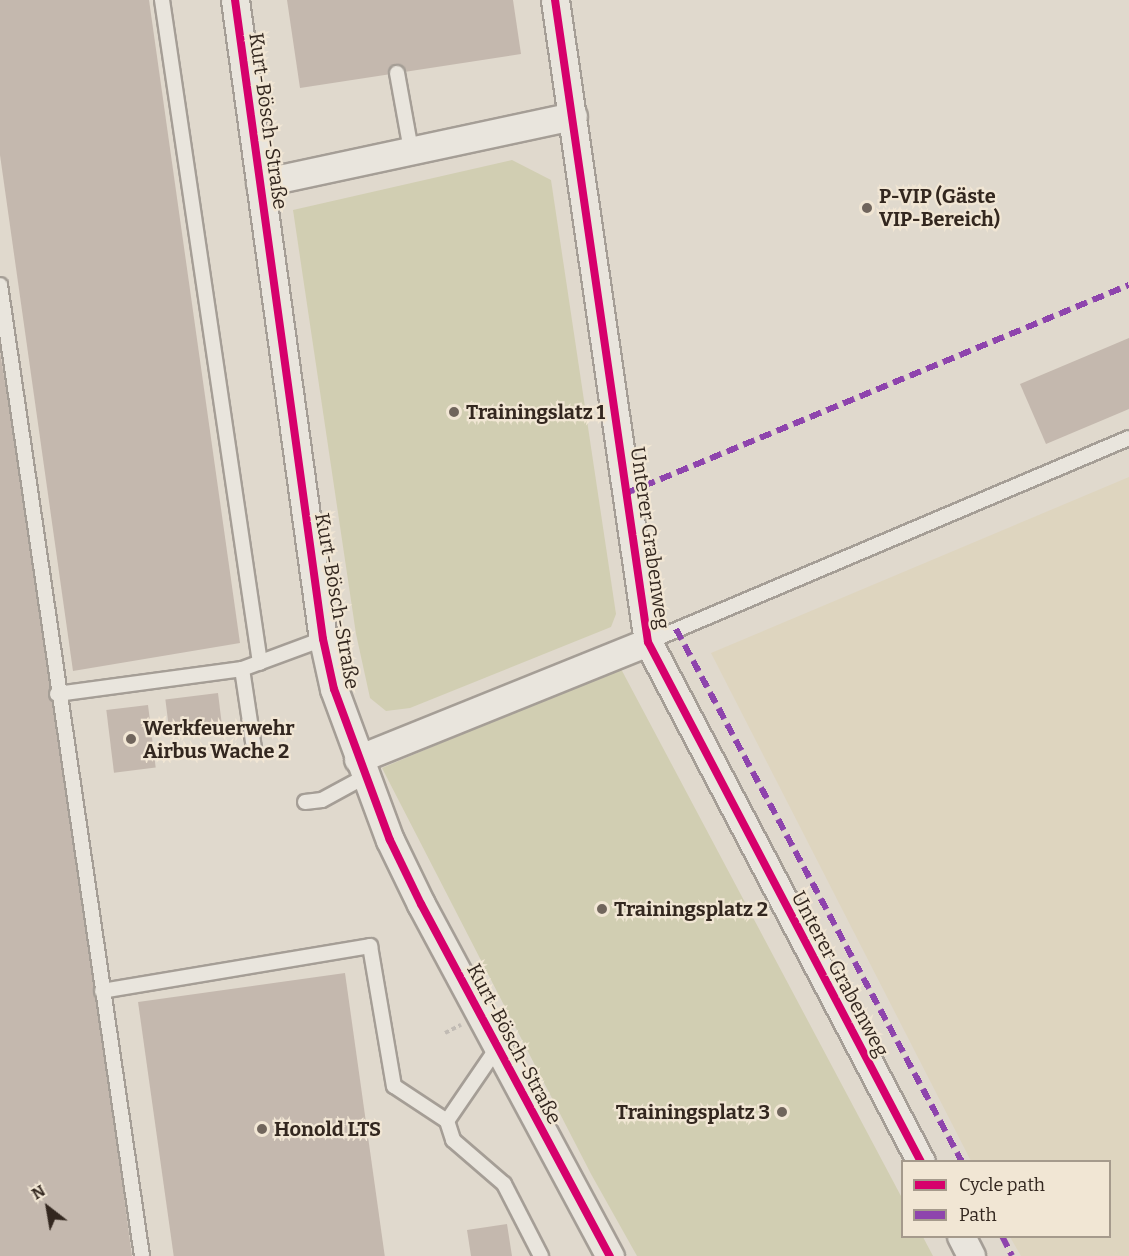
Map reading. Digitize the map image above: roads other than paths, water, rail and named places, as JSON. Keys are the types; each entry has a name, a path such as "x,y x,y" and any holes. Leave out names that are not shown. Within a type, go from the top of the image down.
{"street":[{"name":"Kurt-Bösch-Straße","path":"235,0 323,639 334,689 362,767 421,904 610,1256"},
{"name":"Unterer Grabenweg","path":"555,0 648,642 920,1160"},
{"path":"260,183 573,116"},
{"path":"362,767 648,642"},
{"path":"962,1238 971,1256"}],"lane":[{"path":"162,0 260,663"},
{"path":"397,73 411,150"},
{"path":"0,285 57,694 142,1256"},
{"path":"648,642 1129,438"},
{"path":"57,694 242,669 323,639"},
{"path":"242,669 254,748"},
{"path":"305,802 322,800 362,767"},
{"path":"102,991 370,946 394,1086 447,1121 453,1140 504,1184 541,1256"},
{"path":"447,1121 497,1048"}],"place":[{"name":"P-VIP (Gäste VIP-Bereich)","path":"867,208"},
{"name":"Trainingslatz 1","path":"454,412"},
{"name":"Werkfeuerwehr Airbus Wache 2","path":"131,739"},
{"name":"Trainingsplatz 2","path":"602,909"},
{"name":"Trainingsplatz 3","path":"782,1112"},
{"name":"Honold LTS","path":"262,1129"}]}
